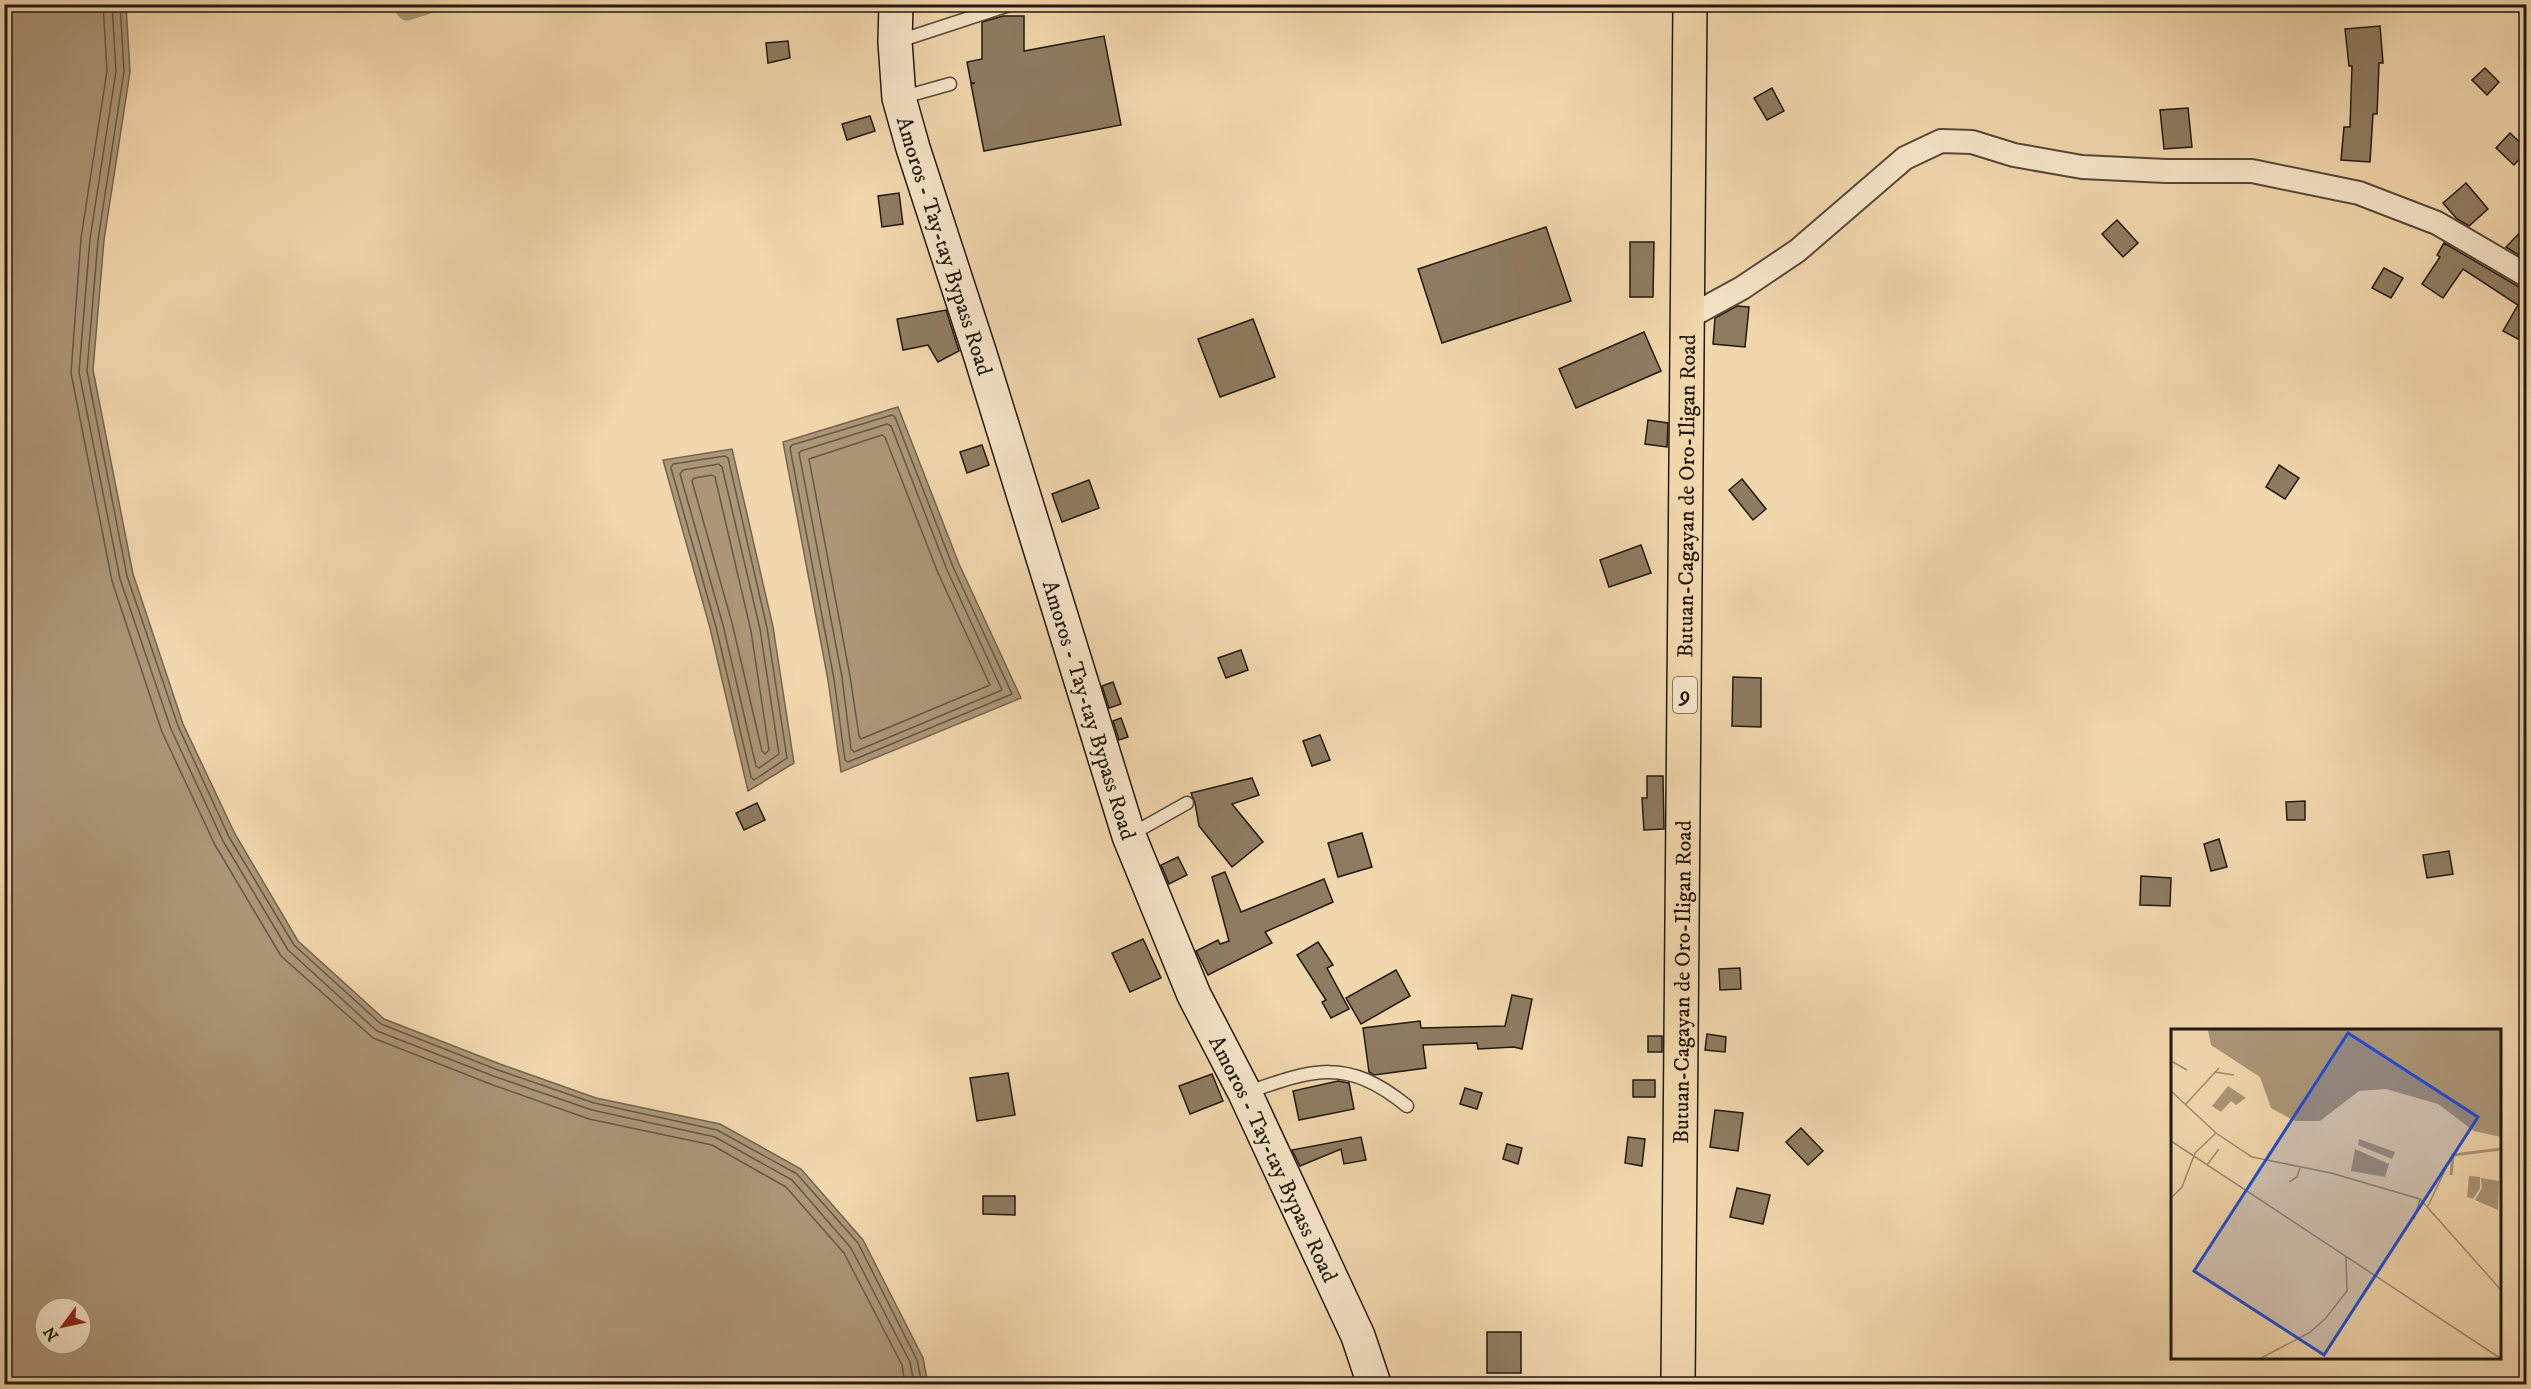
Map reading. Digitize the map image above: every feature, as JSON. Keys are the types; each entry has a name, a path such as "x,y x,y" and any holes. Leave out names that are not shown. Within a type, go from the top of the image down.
{"highway":[{"name":"Butuan-Cagayan de Oro-Iligan Road","path":"1678,1384 1690,4"}],"street":[{"name":"Amoros - Tay-tay Bypass Road","path":"896,4 895,42 899,98 913,148 980,354 1129,836 1194,995 1245,1093 1358,1336 1374,1384"},
{"path":"1689,317 1742,288 1797,251 1905,158 1941,141 1972,142 2014,155 2082,168 2252,171 2359,194 2437,223 2526,275"}],"lane":[{"path":"895,42 1012,4"},
{"path":"899,98 950,84"},
{"path":"1129,836 1187,803"},
{"path":"1245,1093 1294,1076 1330,1070 1377,1085 1407,1106"}],"water":[{"path":"5,4 126,5 130,72 104,240 93,370 133,574 183,724 235,834 298,941 384,1019 596,1098 720,1124 801,1169 863,1240 923,1358 928,1384 5,1384"},
{"path":"898,407 959,564 1021,698 841,772 828,680 783,442"},
{"path":"732,449 773,627 794,763 748,791 710,628 663,460"}],"building":[{"path":"1003,16 1024,16 1024,51 1104,36 1121,125 984,151 971,84 975,83 971,83 967,62 982,59 982,22"},
{"path":"2380,26 2383,63 2379,63 2377,114 2373,114 2370,162 2341,160 2344,127 2350,127 2352,66 2349,66 2345,29"},
{"path":"788,41 790,58 768,63 766,43"},
{"path":"2485,68 2499,82 2487,95 2472,80"},
{"path":"1772,88 1784,111 1767,120 1754,98"},
{"path":"2188,108 2192,147 2164,149 2160,110"},
{"path":"870,116 875,131 847,140 842,124"},
{"path":"2510,133 2526,148 2526,152 2514,165 2496,148"},
{"path":"2466,183 2488,209 2469,226 2457,219 2443,203"},
{"path":"899,193 903,224 882,227 878,196"},
{"path":"2117,220 2138,243 2123,257 2102,234"},
{"path":"2526,226 2526,260 2506,247"},
{"path":"1546,227 1571,301 1442,343 1418,269"},
{"path":"1630,242 1654,242 1653,297 1630,297"},
{"path":"2444,243 2519,287 2526,288 2526,323 2518,339 2503,331 2518,305 2463,269 2443,298 2422,284 2440,257 2437,255"},
{"path":"2384,268 2403,278 2391,298 2372,288"},
{"path":"1737,306 1749,307 1745,347 1713,344 1715,318"},
{"path":"946,310 959,351 938,362 928,345 903,350 897,319"},
{"path":"1253,319 1275,377 1220,397 1198,339"},
{"path":"1644,332 1661,371 1576,408 1559,369"},
{"path":"1648,420 1668,423 1667,447 1645,444"},
{"path":"982,445 989,465 967,473 960,452"},
{"path":"2279,465 2299,478 2285,499 2266,487"},
{"path":"1742,479 1766,509 1753,520 1729,490"},
{"path":"1089,480 1099,508 1062,522 1052,494"},
{"path":"1641,545 1651,573 1609,587 1600,560"},
{"path":"1241,650 1248,670 1226,678 1218,658"},
{"path":"1733,677 1761,678 1761,727 1732,726"},
{"path":"1113,682 1121,704 1109,708 1102,686"},
{"path":"1121,718 1128,737 1119,740 1113,721"},
{"path":"1320,735 1330,760 1312,766 1303,741"},
{"path":"1647,776 1663,776 1664,829 1644,830 1642,798 1647,798"},
{"path":"1252,778 1259,795 1232,804 1263,842 1232,867 1199,826 1191,793"},
{"path":"2305,801 2305,820 2287,820 2286,802"},
{"path":"757,803 765,820 744,830 736,813"},
{"path":"1362,833 1372,867 1338,877 1328,843"},
{"path":"2219,839 2227,867 2211,871 2204,844"},
{"path":"2449,851 2453,874 2427,878 2423,855"},
{"path":"1178,857 1187,875 1169,884 1161,865"},
{"path":"1225,872 1241,912 1324,879 1333,902 1265,932 1272,943 1208,975 1196,951 1218,940 1220,944 1229,941 1212,877"},
{"path":"2141,876 2171,878 2170,906 2140,905"},
{"path":"1143,939 1161,978 1130,992 1112,953"},
{"path":"1318,942 1333,965 1327,968 1349,1009 1331,1018 1322,1002 1326,1000 1297,955"},
{"path":"1740,968 1741,989 1720,990 1719,969"},
{"path":"1396,970 1410,996 1361,1024 1346,998"},
{"path":"1512,995 1532,999 1522,1049 1514,1047 1478,1049 1477,1043 1423,1045 1426,1068 1374,1075 1369,1072 1363,1028 1420,1021 1421,1028 1505,1026"},
{"path":"1707,1034 1726,1037 1725,1052 1705,1050"},
{"path":"1648,1036 1662,1036 1662,1052 1648,1052"},
{"path":"1008,1073 1015,1115 977,1121 970,1078"},
{"path":"1212,1074 1223,1101 1190,1114 1179,1086"},
{"path":"1633,1080 1655,1080 1655,1097 1633,1097"},
{"path":"1338,1081 1349,1083 1354,1109 1299,1120 1293,1091"},
{"path":"1465,1088 1482,1093 1477,1109 1460,1104"},
{"path":"1715,1110 1743,1113 1738,1151 1710,1147"},
{"path":"1801,1128 1823,1151 1808,1165 1786,1142"},
{"path":"1361,1137 1366,1160 1344,1164 1341,1149 1300,1166 1292,1150"},
{"path":"1628,1137 1645,1139 1642,1166 1625,1163"},
{"path":"1507,1144 1522,1148 1518,1164 1503,1159"},
{"path":"1737,1188 1770,1195 1763,1224 1730,1217"},
{"path":"983,1196 1015,1196 1015,1215 983,1214"},
{"path":"1487,1332 1521,1332 1521,1373 1487,1373"}],"waterway":[{"path":"403,4 407,10 426,4"}]}
